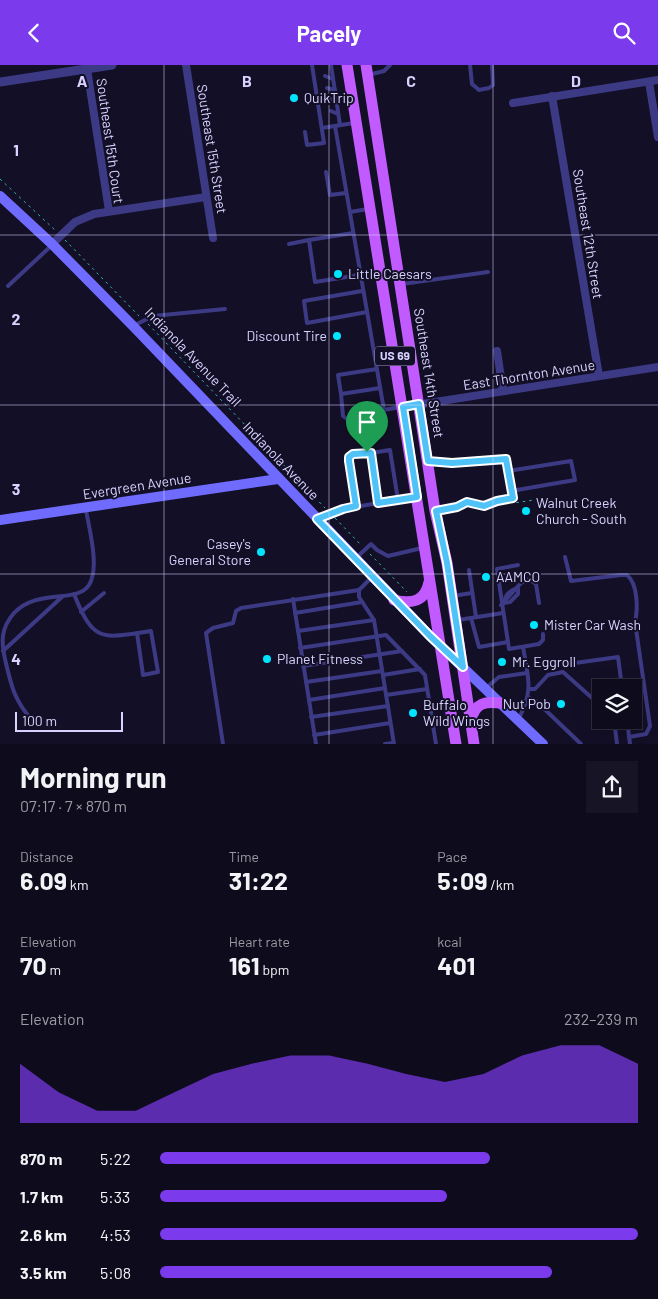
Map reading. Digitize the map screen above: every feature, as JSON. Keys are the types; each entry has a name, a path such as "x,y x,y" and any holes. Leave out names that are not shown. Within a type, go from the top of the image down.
{"main road":[{"name":"US 69","path":"347,65 456,744"},
{"name":"Southeast 14th Street","path":"366,70 436,511 456,620 474,744"},
{"name":"Indianola Avenue","path":"0,196 52,244 133,326 394,600 486,688 537,742"},
{"path":"371,208 380,208 383,212 389,247 398,269"},
{"name":"Evergreen Avenue","path":"0,520 278,479"},
{"path":"394,600 408,602 418,600 426,593 430,581"},
{"path":"470,721 473,710 480,704 501,703"}],"street":[{"path":"0,82 80,68 112,65"},
{"name":"Southeast 15th Street","path":"186,65 213,238"},
{"name":"Southeast 15th Court","path":"52,244 75,222 94,214 109,211 80,68"},
{"path":"514,103 658,80"},
{"path":"649,81 658,137"},
{"name":"Southeast 12th Street","path":"552,96 599,376"},
{"path":"109,211 206,197"},
{"path":"497,351 503,391"},
{"name":"East Thornton Avenue","path":"403,407 658,367"}],"lane":[{"path":"305,132 307,145 324,143 320,107 312,65"},
{"path":"331,65 346,193 359,275 378,369 384,410 383,414 347,419 344,416 338,375 378,369"},
{"path":"366,70 384,71 390,65"},
{"path":"470,65 472,84 479,90 493,85 492,65"},
{"path":"325,76 333,79"},
{"path":"327,87 335,91"},
{"path":"328,98 336,101"},
{"path":"331,111 338,114"},
{"path":"322,128 357,122"},
{"path":"326,173 330,195 346,193"},
{"path":"350,212 371,208"},
{"path":"289,243 353,233"},
{"path":"309,240 315,282 359,275"},
{"path":"8,286 52,244"},
{"path":"400,284 488,272"},
{"path":"362,291 304,301 307,323 367,312"},
{"path":"133,326 153,316 225,309"},
{"path":"376,362 395,359"},
{"path":"341,394 380,388"},
{"path":"384,410 403,407"},
{"path":"356,506 349,457 353,454 390,450 398,500"},
{"path":"371,453 378,503"},
{"path":"428,461 452,463 506,459 511,491 575,480 571,461 508,471"},
{"path":"317,519 330,513 356,506 417,497"},
{"path":"32,720 15,699 3,651 2,637 4,626 22,604 34,599 63,596 84,591 90,583 93,573 86,507"},
{"path":"355,559 372,544 377,550 388,556 424,547"},
{"path":"565,557 571,581 627,575 633,583 637,606 635,621 650,726 646,734 629,737"},
{"path":"518,565 496,569 509,649 539,644 543,641 544,634"},
{"path":"469,570 476,617"},
{"path":"223,744 206,633 213,628 233,623 236,611 241,608 359,590 372,577"},
{"path":"503,604 524,580 533,580 539,603"},
{"path":"359,590 362,602 374,620 377,636 393,743 385,744"},
{"path":"81,612 104,593"},
{"path":"452,596 472,593"},
{"path":"74,594 81,612 92,629 98,634 106,636 151,631 158,672 143,675 137,633"},
{"path":"3,651 63,596"},
{"path":"293,599 316,744"},
{"path":"295,613 362,602"},
{"path":"456,620 503,613"},
{"path":"471,618 479,647 508,642"},
{"path":"298,631 374,620"},
{"path":"300,648 386,635 425,675 436,744"},
{"path":"518,721 528,698 529,689 523,647"},
{"path":"303,665 403,651"},
{"path":"575,663 618,657 621,679"},
{"path":"306,682 420,669"},
{"path":"529,689 535,689 548,675 563,672 592,698"},
{"path":"486,688 499,677 527,673"},
{"path":"309,700 385,688"},
{"path":"386,695 427,689"},
{"path":"528,698 536,701 581,744"},
{"path":"311,717 388,705"},
{"path":"314,735 390,723"},
{"path":"616,729 618,744"},
{"path":"628,729 630,744"},
{"path":"571,744 576,739"}],"path":[{"path":"0,179 56,230"},
{"name":"Indianola Avenue Trail","path":"65,239 409,594"},
{"path":"511,491 514,503 534,500"},
{"path":"436,511 457,507 467,502 484,506 513,498"}],"place":[{"name":"QuikTrip","path":"294,98"},
{"name":"Little Caesars","path":"338,274"},
{"name":"Discount Tire","path":"337,336"},
{"name":"Walnut Creek Church - South","path":"526,511"},
{"name":"Casey's General Store","path":"261,552"},
{"name":"AAMCO","path":"486,577"},
{"name":"Mister Car Wash","path":"534,625"},
{"name":"Planet Fitness","path":"267,659"},
{"name":"Mr. Eggroll","path":"502,662"},
{"name":"Nut Pob","path":"561,704"},
{"name":"Buffalo Wild Wings","path":"413,713"}],"route":[{"path":"419,404 428,461 452,463 506,459 513,498 492,502 484,506 467,502 457,507 436,511 447,563 463,667 430,636 317,519 330,513 356,506 349,457 353,454 367,452 371,453 378,503 417,497 403,407 419,404"}]}
